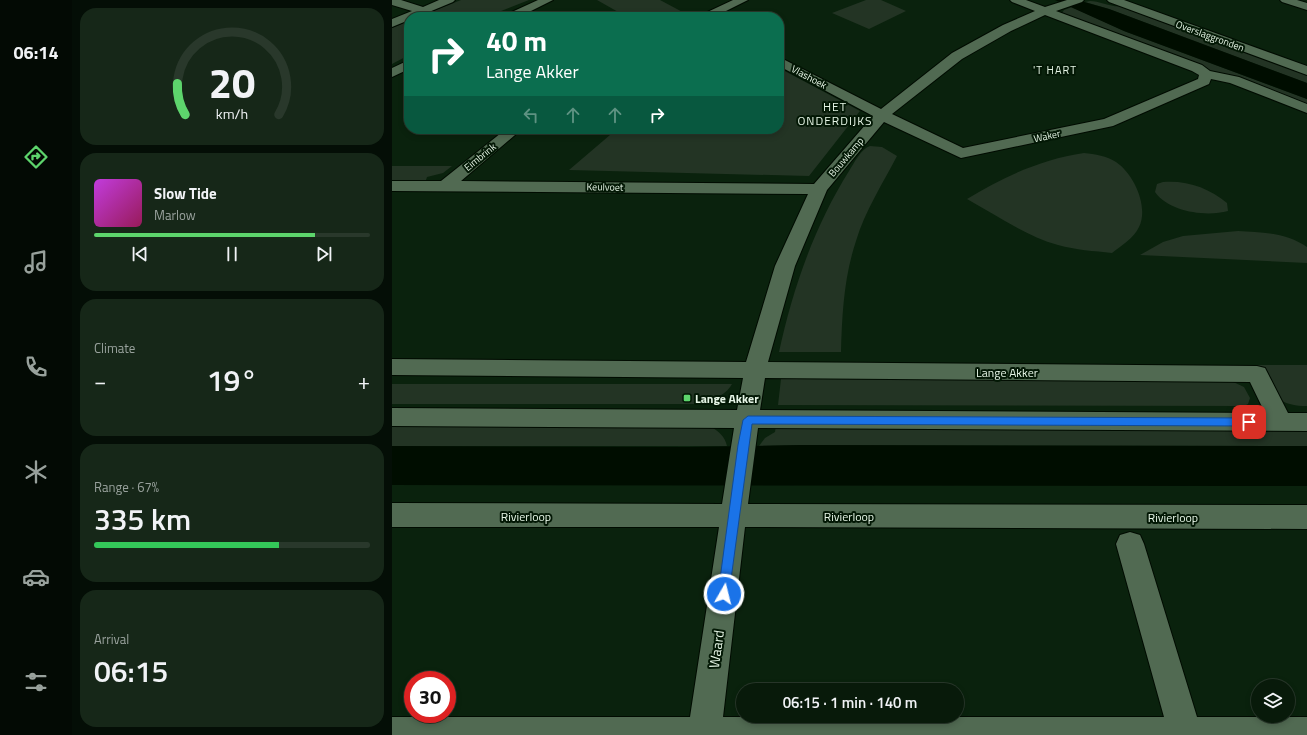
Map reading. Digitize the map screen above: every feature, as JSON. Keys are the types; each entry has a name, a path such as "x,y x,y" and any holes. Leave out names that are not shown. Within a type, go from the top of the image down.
{"street":[{"path":"417,12 450,0"},
{"path":"520,12 547,0"},
{"path":"716,12 742,0"},
{"path":"1016,0 1052,8 1189,65 1206,74 1234,80 1307,109"},
{"name":"Bouwkamp","path":"748,420 755,370 785,266 819,189 882,115 957,56 1006,28 1052,8 1078,0"},
{"name":"Overslaggronden","path":"1113,0 1307,71"},
{"path":"1286,0 1307,7"},
{"path":"392,1 422,10"},
{"path":"392,23 404,18"},
{"name":"Vlashoek","path":"784,64 882,115"},
{"path":"392,73 404,67"},
{"name":"Waker","path":"882,115 961,152 1108,123 1204,81 1206,74"},
{"name":"Eimbrink","path":"446,186 509,134"},
{"name":"Keulvoet","path":"392,186 819,189"},
{"name":"Lange Akker","path":"392,367 1257,374 1281,422"},
{"path":"392,417 1307,422"},
{"name":"Waard","path":"704,735 743,445 748,420"},
{"name":"Rivierloop","path":"392,515 735,510 1307,517"},
{"path":"1130,544 1185,732"},
{"path":"392,733 704,735 1185,732 1307,733"}],"green space":[{"path":"461,0 529,0 499,12 431,12"},
{"path":"597,0 660,0 682,12 618,12"},
{"path":"866,0 881,0 906,11 869,29 832,13"},
{"path":"1090,1 1121,6 1307,74 1307,83 1109,9 1085,2"},
{"path":"1072,7 1124,31 1307,99 1307,106 1207,71 1062,13 1064,10"},
{"path":"404,23 404,58 392,64 392,28"},
{"path":"784,71 860,111 809,176 569,170 611,134 784,134"},
{"path":"870,146 882,147 897,156 864,219 852,255 844,296 841,352 779,352 798,281 815,236 825,214 853,164 861,153"},
{"path":"1084,153 1109,158 1123,167 1134,183 1141,201 1142,219 1137,231 1131,238 1112,253 1072,248 1046,241 1011,225 967,199 1009,176 1038,164"},
{"path":"392,166 452,166 443,173 427,177 426,180 392,180"},
{"path":"1163,182 1181,182 1205,189 1227,203 1228,211 1219,213 1199,213 1178,208 1169,204 1161,199 1155,192 1157,184"},
{"path":"1238,231 1274,234 1299,242 1307,247 1307,263 1140,255 1163,242 1183,236"},
{"path":"1247,365 1307,365 1307,406 1292,405 1282,401 1275,396 1262,376 1256,370"},
{"path":"781,379 1229,380 1244,387 1250,398 1248,404 1244,406 778,405"},
{"path":"392,384 732,384 722,395 713,398 698,399 696,404 392,404"},
{"path":"392,425 711,427 717,430 725,440 727,446 392,446"},
{"path":"776,425 1307,426 1307,446 759,446 765,438 775,432"}],"shaded area":[{"path":"1055,0 1077,0 1109,9 1307,83 1307,99 1124,31"},
{"path":"801,445 1307,446 1307,486 392,485 392,446 688,447"}],"place":[{"name":"Lange Akker","path":"687,398"}],"district":[{"name":"'T HART","path":"1055,70"},
{"name":"HET ONDERDIJKS","path":"835,113"}],"route":[{"path":"724,594 743,445 748,420 1249,422"}]}
